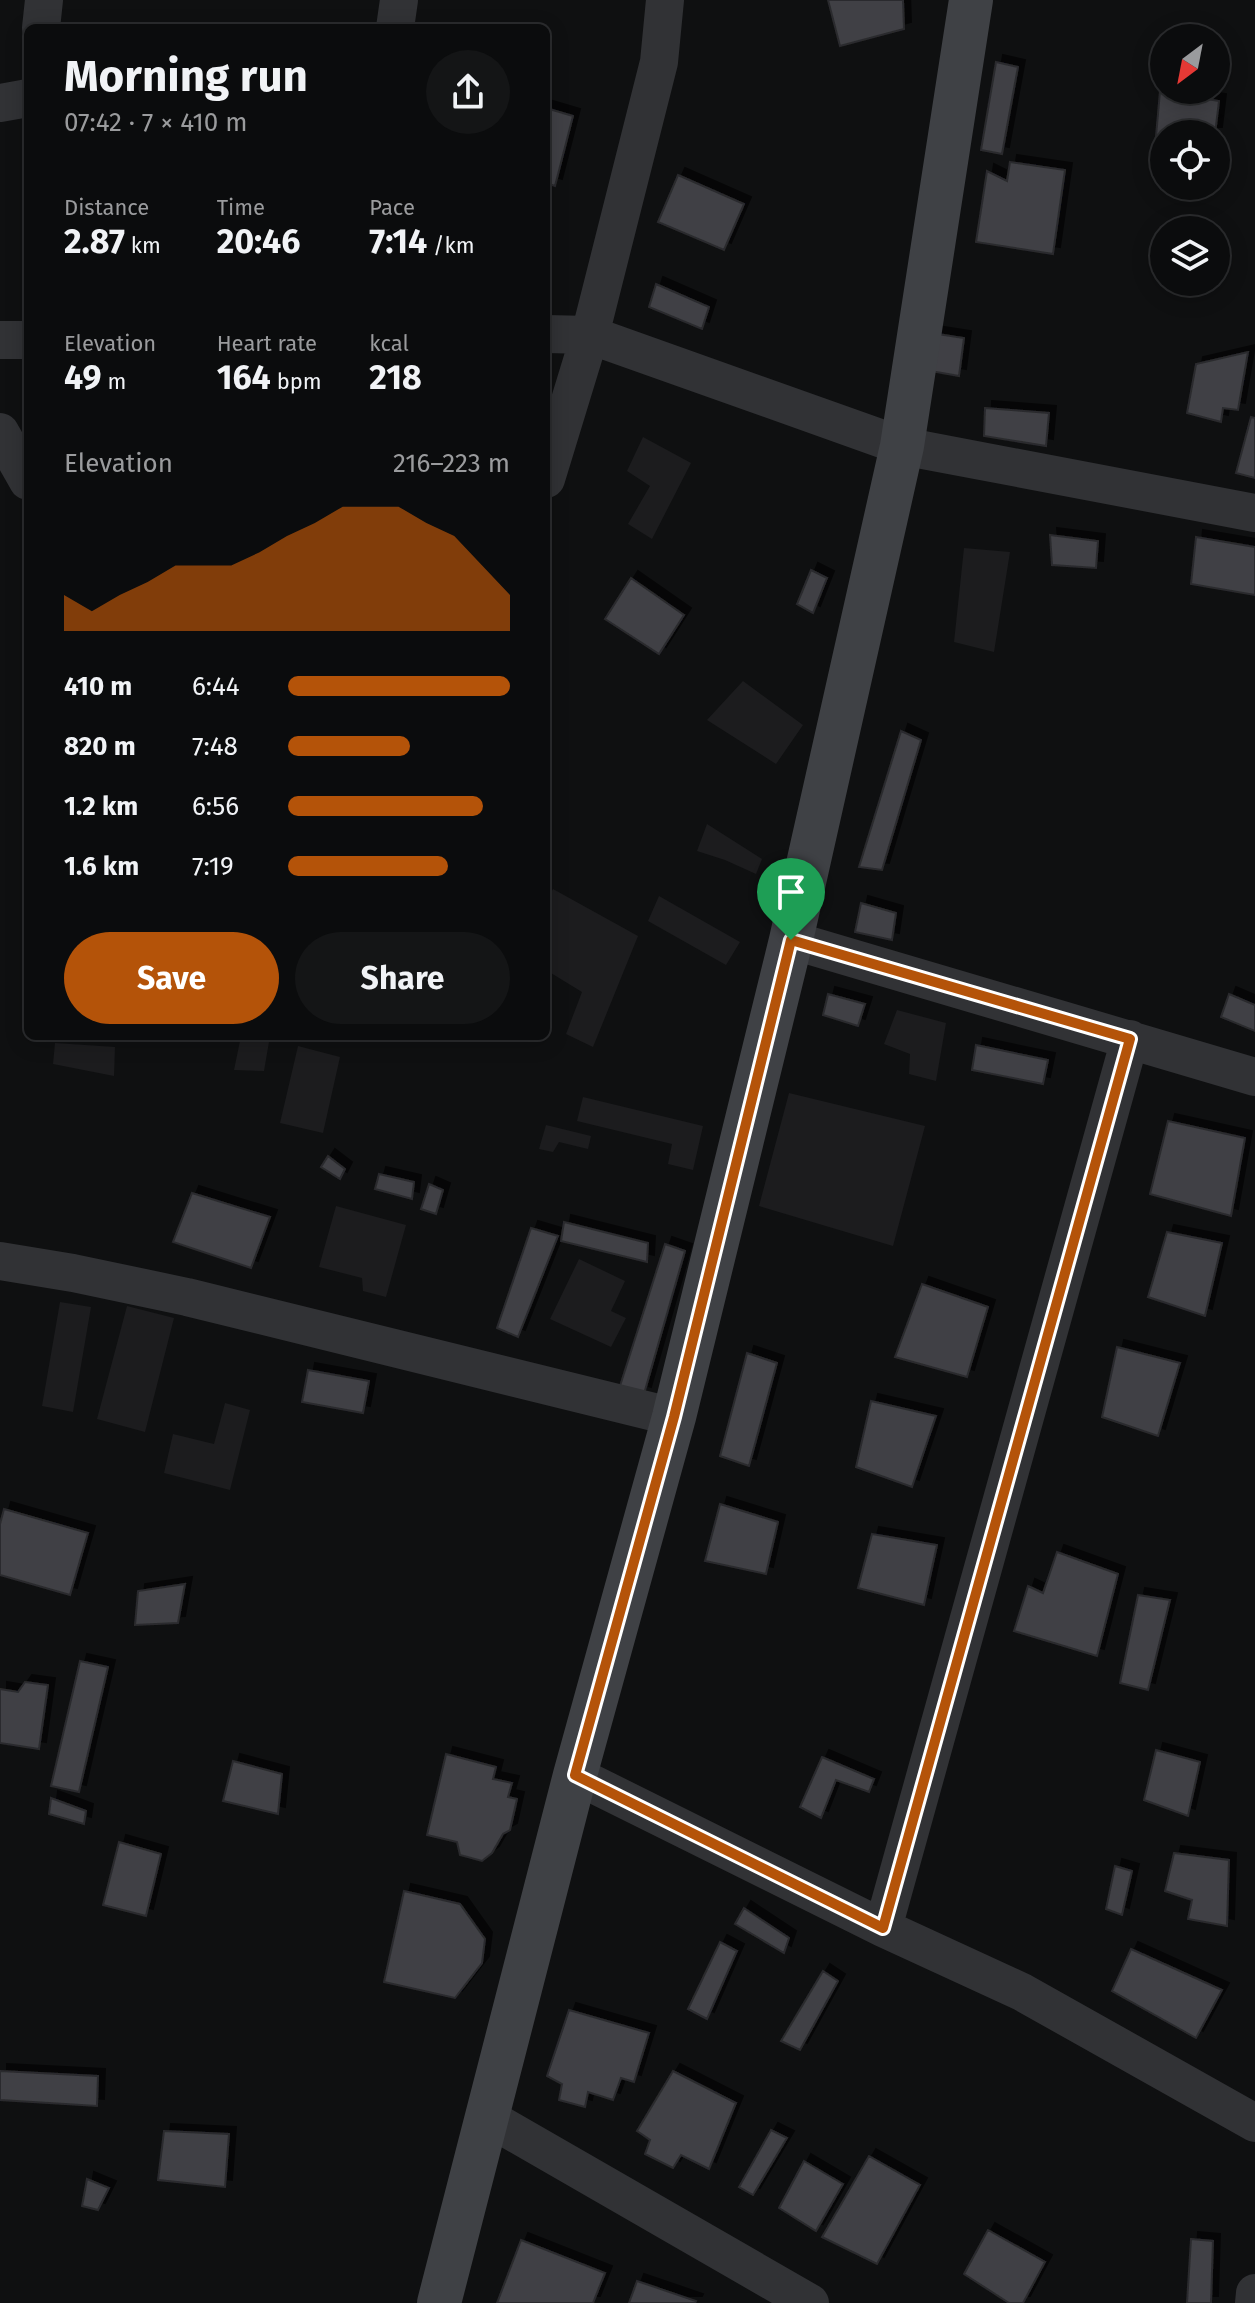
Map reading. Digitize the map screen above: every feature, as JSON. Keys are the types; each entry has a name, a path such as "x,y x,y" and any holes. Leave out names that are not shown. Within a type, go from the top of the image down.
{"street":[{"path":"41,24 44,0"},
{"path":"396,24 399,0"},
{"path":"550,466 590,335 659,62 665,0"},
{"path":"439,2303 575,1775 674,1417 791,940 902,446 971,0"},
{"path":"0,103 24,99"},
{"path":"550,334 590,335 902,446 1255,513"},
{"path":"0,340 24,340"},
{"path":"0,432 24,474"},
{"path":"791,940 1255,1077"},
{"path":"883,1928 1130,1039"},
{"path":"0,1261 187,1297 674,1417"},
{"path":"575,1775 883,1928 1022,1992 1255,2123"},
{"path":"487,2117 773,2293 810,2303"},
{"path":"1254,2303 1255,2293"}],"shaded area":[{"path":"643,437 691,463 652,539 628,524 650,486 627,471"},
{"path":"964,548 1010,552 994,652 954,642"},
{"path":"743,681 803,725 776,764 707,720"},
{"path":"707,824 762,859 756,874 697,851"},
{"path":"553,889 638,936 593,1047 566,1034 582,992 550,972 550,895"},
{"path":"659,896 740,942 726,965 648,921"},
{"path":"897,1010 946,1023 936,1081 909,1074 910,1054 884,1044"},
{"path":"240,1040 269,1040 264,1071 234,1070"},
{"path":"55,1043 115,1047 114,1076 53,1064"},
{"path":"298,1046 340,1057 323,1133 280,1123"},
{"path":"789,1093 925,1126 893,1246 759,1206"},
{"path":"583,1097 703,1126 693,1170 668,1164 672,1144 577,1121"},
{"path":"546,1125 591,1136 588,1149 559,1142 553,1152 539,1149"},
{"path":"336,1206 406,1225 386,1297 363,1291 362,1278 319,1267"},
{"path":"579,1259 625,1281 611,1311 626,1318 611,1347 550,1319"},
{"path":"60,1302 91,1307 73,1412 42,1406"},
{"path":"127,1306 174,1318 145,1432 97,1419"},
{"path":"225,1403 250,1410 230,1490 164,1473 173,1434 214,1444"}],"building":[{"path":"828,0 903,0 904,29 840,46"},
{"path":"996,62 1018,67 1002,154 981,150"},
{"path":"1159,104 1219,104 1217,120 1157,120"},
{"path":"550,109 573,116 555,186 550,184"},
{"path":"1010,162 1065,170 1053,254 976,242 987,171 1007,181"},
{"path":"678,175 744,204 724,250 658,222"},
{"path":"656,284 709,307 702,329 649,307"},
{"path":"931,333 964,338 959,376 925,370"},
{"path":"1248,352 1238,410 1223,408 1221,422 1187,413 1196,364"},
{"path":"985,408 1049,413 1046,446 984,436"},
{"path":"1251,417 1255,418 1255,478 1236,473"},
{"path":"1050,535 1098,541 1096,568 1052,565"},
{"path":"1196,537 1255,547 1255,595 1191,584"},
{"path":"811,570 827,578 813,613 797,604"},
{"path":"631,578 684,615 659,654 605,619"},
{"path":"901,731 921,740 882,870 859,867"},
{"path":"861,903 896,913 892,940 855,932"},
{"path":"828,994 865,1004 858,1026 823,1015"},
{"path":"1229,994 1255,1005 1255,1031 1221,1017"},
{"path":"976,1045 1048,1060 1043,1084 972,1070"},
{"path":"1168,1121 1245,1138 1231,1216 1150,1194"},
{"path":"328,1156 345,1169 340,1179 321,1167"},
{"path":"379,1174 414,1182 412,1199 375,1189"},
{"path":"429,1184 443,1190 436,1214 421,1209"},
{"path":"192,1193 270,1217 251,1268 173,1242"},
{"path":"564,1222 648,1243 647,1262 561,1241"},
{"path":"531,1228 558,1236 518,1337 497,1328"},
{"path":"1167,1232 1222,1243 1205,1316 1148,1297"},
{"path":"665,1244 685,1251 644,1394 620,1386"},
{"path":"922,1284 988,1307 967,1377 895,1357"},
{"path":"1117,1347 1180,1363 1158,1436 1102,1417"},
{"path":"747,1353 777,1363 749,1466 720,1456"},
{"path":"308,1370 369,1381 363,1413 302,1402"},
{"path":"871,1401 936,1416 912,1487 856,1467"},
{"path":"720,1504 778,1522 766,1574 705,1561"},
{"path":"4,1509 88,1533 70,1595 0,1575 0,1524"},
{"path":"872,1534 937,1545 924,1605 858,1588"},
{"path":"1057,1552 1118,1574 1097,1656 1014,1631 1028,1586 1043,1593"},
{"path":"185,1584 178,1623 135,1625 138,1591"},
{"path":"1138,1595 1170,1600 1148,1690 1120,1683"},
{"path":"80,1661 108,1667 79,1792 51,1786"},
{"path":"25,1682 48,1685 39,1749 0,1743 0,1689 18,1692"},
{"path":"1156,1750 1200,1762 1188,1816 1144,1800"},
{"path":"446,1754 496,1767 493,1779 512,1783 508,1797 517,1799 510,1830 503,1834 492,1853 482,1861 460,1855 457,1842 427,1835"},
{"path":"822,1757 874,1779 869,1792 836,1780 821,1818 800,1807"},
{"path":"233,1761 282,1774 278,1814 223,1801"},
{"path":"51,1798 86,1811 84,1824 49,1814"},
{"path":"119,1842 161,1854 146,1916 103,1905"},
{"path":"1174,1853 1229,1860 1227,1926 1188,1919 1192,1900 1165,1891"},
{"path":"1115,1866 1132,1871 1122,1915 1106,1909"},
{"path":"404,1891 460,1904 485,1939 482,1963 455,1998 384,1982"},
{"path":"744,1908 789,1938 784,1953 735,1924"},
{"path":"720,1942 737,1951 707,2019 688,2009"},
{"path":"1131,1949 1222,1990 1196,2038 1112,1991"},
{"path":"823,1971 838,1981 800,2050 781,2041"},
{"path":"569,2010 649,2033 634,2082 621,2078 613,2100 588,2092 585,2107 559,2100 562,2084 547,2076"},
{"path":"0,2071 98,2076 97,2106 0,2100"},
{"path":"673,2071 736,2103 709,2169 681,2155 673,2168 645,2154 650,2140 637,2131"},
{"path":"771,2130 787,2138 753,2195 739,2187"},
{"path":"164,2131 229,2134 225,2187 158,2180"},
{"path":"869,2156 920,2185 877,2264 822,2237"},
{"path":"804,2161 843,2184 816,2231 779,2208"},
{"path":"87,2179 109,2188 98,2210 82,2206"},
{"path":"988,2230 1045,2262 1023,2303 1009,2303 964,2274"},
{"path":"1191,2239 1213,2241 1211,2303 1187,2303"},
{"path":"521,2240 605,2273 593,2303 497,2303"},
{"path":"637,2281 696,2301 629,2303"}],"route":[{"path":"791,940 1130,1039 883,1928 575,1775 674,1417 791,940"}]}
